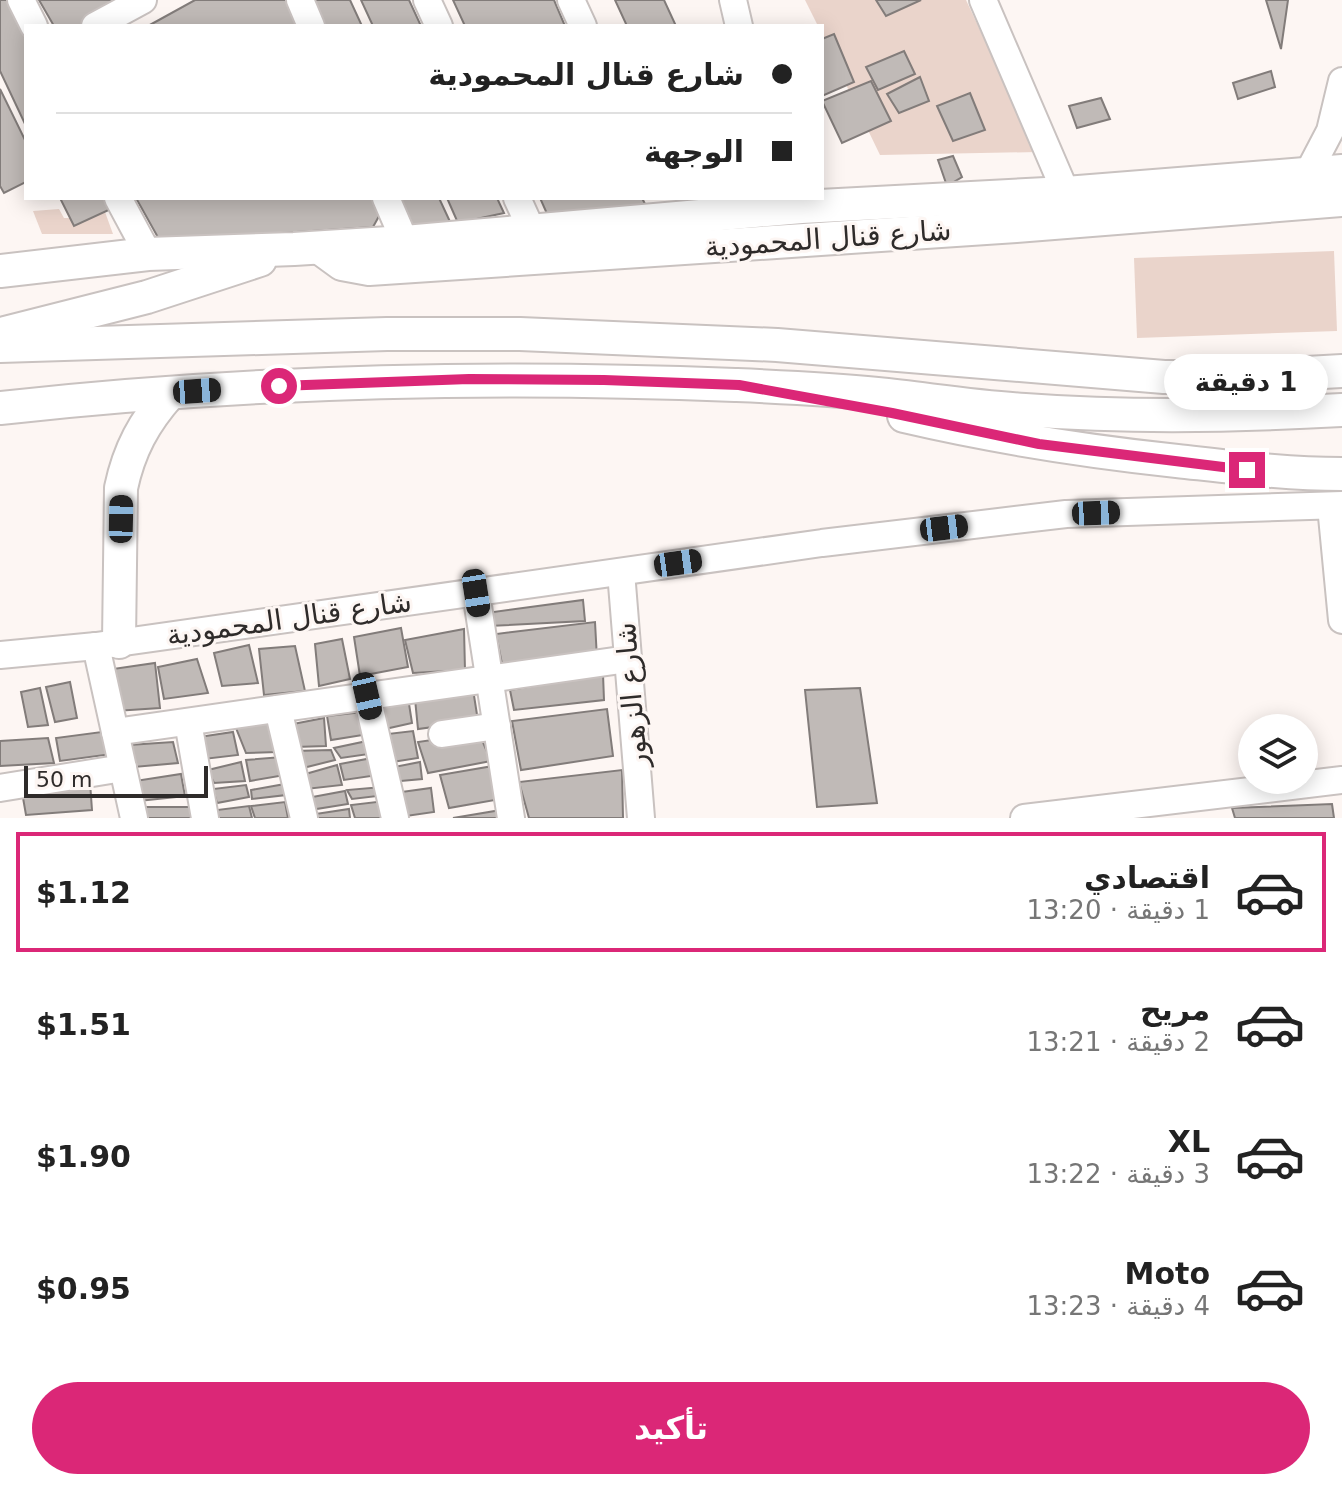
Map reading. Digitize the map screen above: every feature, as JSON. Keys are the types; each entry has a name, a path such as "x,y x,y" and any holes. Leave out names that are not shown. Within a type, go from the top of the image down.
{"main road":[{"name":"شارع قنال المحمودية","path":"7,264 405,242 532,231 666,208 1066,193 1342,171"},
{"name":"شارع قنال المحمودية","path":"307,248 342,264 369,269 1016,226 1342,200"},
{"path":"0,334 147,297 307,248"},
{"path":"0,346 343,335 520,334 652,338 901,354 1164,377 1342,371"},
{"path":"0,408 334,382 469,379 739,385 1098,415 1262,415 1342,410"},
{"path":"739,385 1039,444 1247,470 1342,474"},
{"path":"108,644 125,467 142,427 170,393"}],"street":[{"path":"21,0 33,24"},
{"path":"99,24 143,0"},
{"path":"300,0 310,24"},
{"path":"427,0 438,24"},
{"path":"571,0 582,24"},
{"path":"733,0 739,24"},
{"path":"983,0 1066,193"},
{"path":"1308,173 1330,131 1342,81"},
{"path":"119,200 148,254"},
{"path":"387,200 405,242"},
{"path":"518,200 532,231"},
{"path":"1337,505 1342,620"},
{"name":"شارع قنال المحمودية","path":"0,655 108,644 822,543 1066,514 1337,505"},
{"name":"شارع الزهور","path":"621,572 641,818"},
{"path":"476,593 511,818"},
{"path":"108,644 115,732 134,818"},
{"path":"115,732 628,659"},
{"path":"367,696 395,818"},
{"path":"278,709 304,818"},
{"path":"188,722 205,818"},
{"path":"442,734 497,726"},
{"path":"0,788 123,768"},
{"path":"1024,818 1342,780"}],"shaded area":[{"path":"805,0 966,0 1037,152 880,155 824,39 824,24 817,24"},
{"path":"101,201 113,234 42,234 33,211 59,209 64,218 87,218"},
{"path":"1334,251 1337,331 1137,338 1134,258"}],"building":[{"path":"0,0 15,0 25,24 24,122 0,71"},
{"path":"39,0 126,0 83,24 53,24"},
{"path":"195,0 289,0 303,24 152,24"},
{"path":"306,0 350,0 361,24 317,24"},
{"path":"361,0 409,0 420,24 372,24"},
{"path":"453,0 554,0 564,24 464,24"},
{"path":"615,0 664,0 675,24 626,24"},
{"path":"876,0 921,0 886,16"},
{"path":"1266,0 1288,0 1281,49"},
{"path":"834,34 854,82 824,95 824,38"},
{"path":"904,51 915,74 878,90 866,67"},
{"path":"1271,71 1275,87 1238,99 1233,83"},
{"path":"920,77 929,101 899,113 887,94"},
{"path":"871,81 891,121 842,143 824,100"},
{"path":"0,89 24,138 24,183 4,193 0,186"},
{"path":"970,93 985,130 953,141 937,106"},
{"path":"1101,98 1110,119 1077,128 1069,106"},
{"path":"953,156 962,177 947,186 938,160"},
{"path":"61,200 110,200 113,208 74,226"},
{"path":"137,200 380,200 384,207 373,227 160,241"},
{"path":"395,200 440,200 452,226 408,230"},
{"path":"448,200 498,200 504,213 458,223"},
{"path":"541,200 643,200 646,206 548,216"},
{"path":"583,600 585,621 489,626 486,613"},
{"path":"595,622 597,659 504,674 496,634"},
{"path":"401,628 408,667 360,676 354,637"},
{"path":"464,629 465,670 413,673 405,640"},
{"path":"342,639 350,679 319,686 315,644"},
{"path":"249,645 258,683 222,686 214,653"},
{"path":"295,646 305,691 264,695 259,649"},
{"path":"197,659 208,693 164,699 158,667"},
{"path":"155,663 160,708 115,711 106,670"},
{"path":"603,674 604,700 514,710 510,690"},
{"path":"70,682 77,718 55,722 46,687"},
{"path":"472,683 478,721 418,729 414,689"},
{"path":"40,688 48,725 28,727 21,692"},
{"path":"860,688 877,803 817,807 805,690"},
{"path":"407,691 412,723 385,729 376,697"},
{"path":"607,709 613,756 521,770 512,721"},
{"path":"363,712 369,734 331,740 327,716"},
{"path":"324,718 326,746 295,747 288,725"},
{"path":"273,722 277,752 246,753 236,728"},
{"path":"109,731 112,754 60,761 56,738"},
{"path":"413,731 418,758 386,763 379,735"},
{"path":"233,732 238,755 204,759 199,737"},
{"path":"479,733 491,761 428,773 418,742"},
{"path":"48,738 54,763 0,766 0,741"},
{"path":"367,741 369,754 341,758 334,748"},
{"path":"173,742 178,763 134,767 129,745"},
{"path":"331,750 335,760 299,769 294,751"},
{"path":"282,757 285,775 250,781 246,760"},
{"path":"372,758 378,775 344,780 340,764"},
{"path":"241,762 245,781 214,783 208,770"},
{"path":"420,762 422,779 390,782 389,768"},
{"path":"337,765 342,785 306,789 302,775"},
{"path":"493,766 495,800 449,808 440,775"},
{"path":"622,770 623,818 529,818 519,782"},
{"path":"181,774 185,796 139,801 135,781"},
{"path":"90,782 92,810 26,815 22,792"},
{"path":"285,784 286,795 252,799 251,790"},
{"path":"246,785 249,797 217,803 213,789"},
{"path":"382,787 386,795 352,799 347,790"},
{"path":"431,788 434,812 399,817 394,793"},
{"path":"345,791 348,804 310,810 307,798"},
{"path":"385,801 391,818 355,818 351,805"},
{"path":"285,802 288,818 255,818 251,806"},
{"path":"1332,804 1334,818 1235,818 1232,808"},
{"path":"249,806 252,818 219,818 217,810"},
{"path":"145,807 190,807 191,818 147,818"},
{"path":"349,809 350,818 310,818 309,815"},
{"path":"501,810 502,818 453,818"}],"route":[{"path":"279,386 469,379 739,385 1039,444 1247,470"}]}
